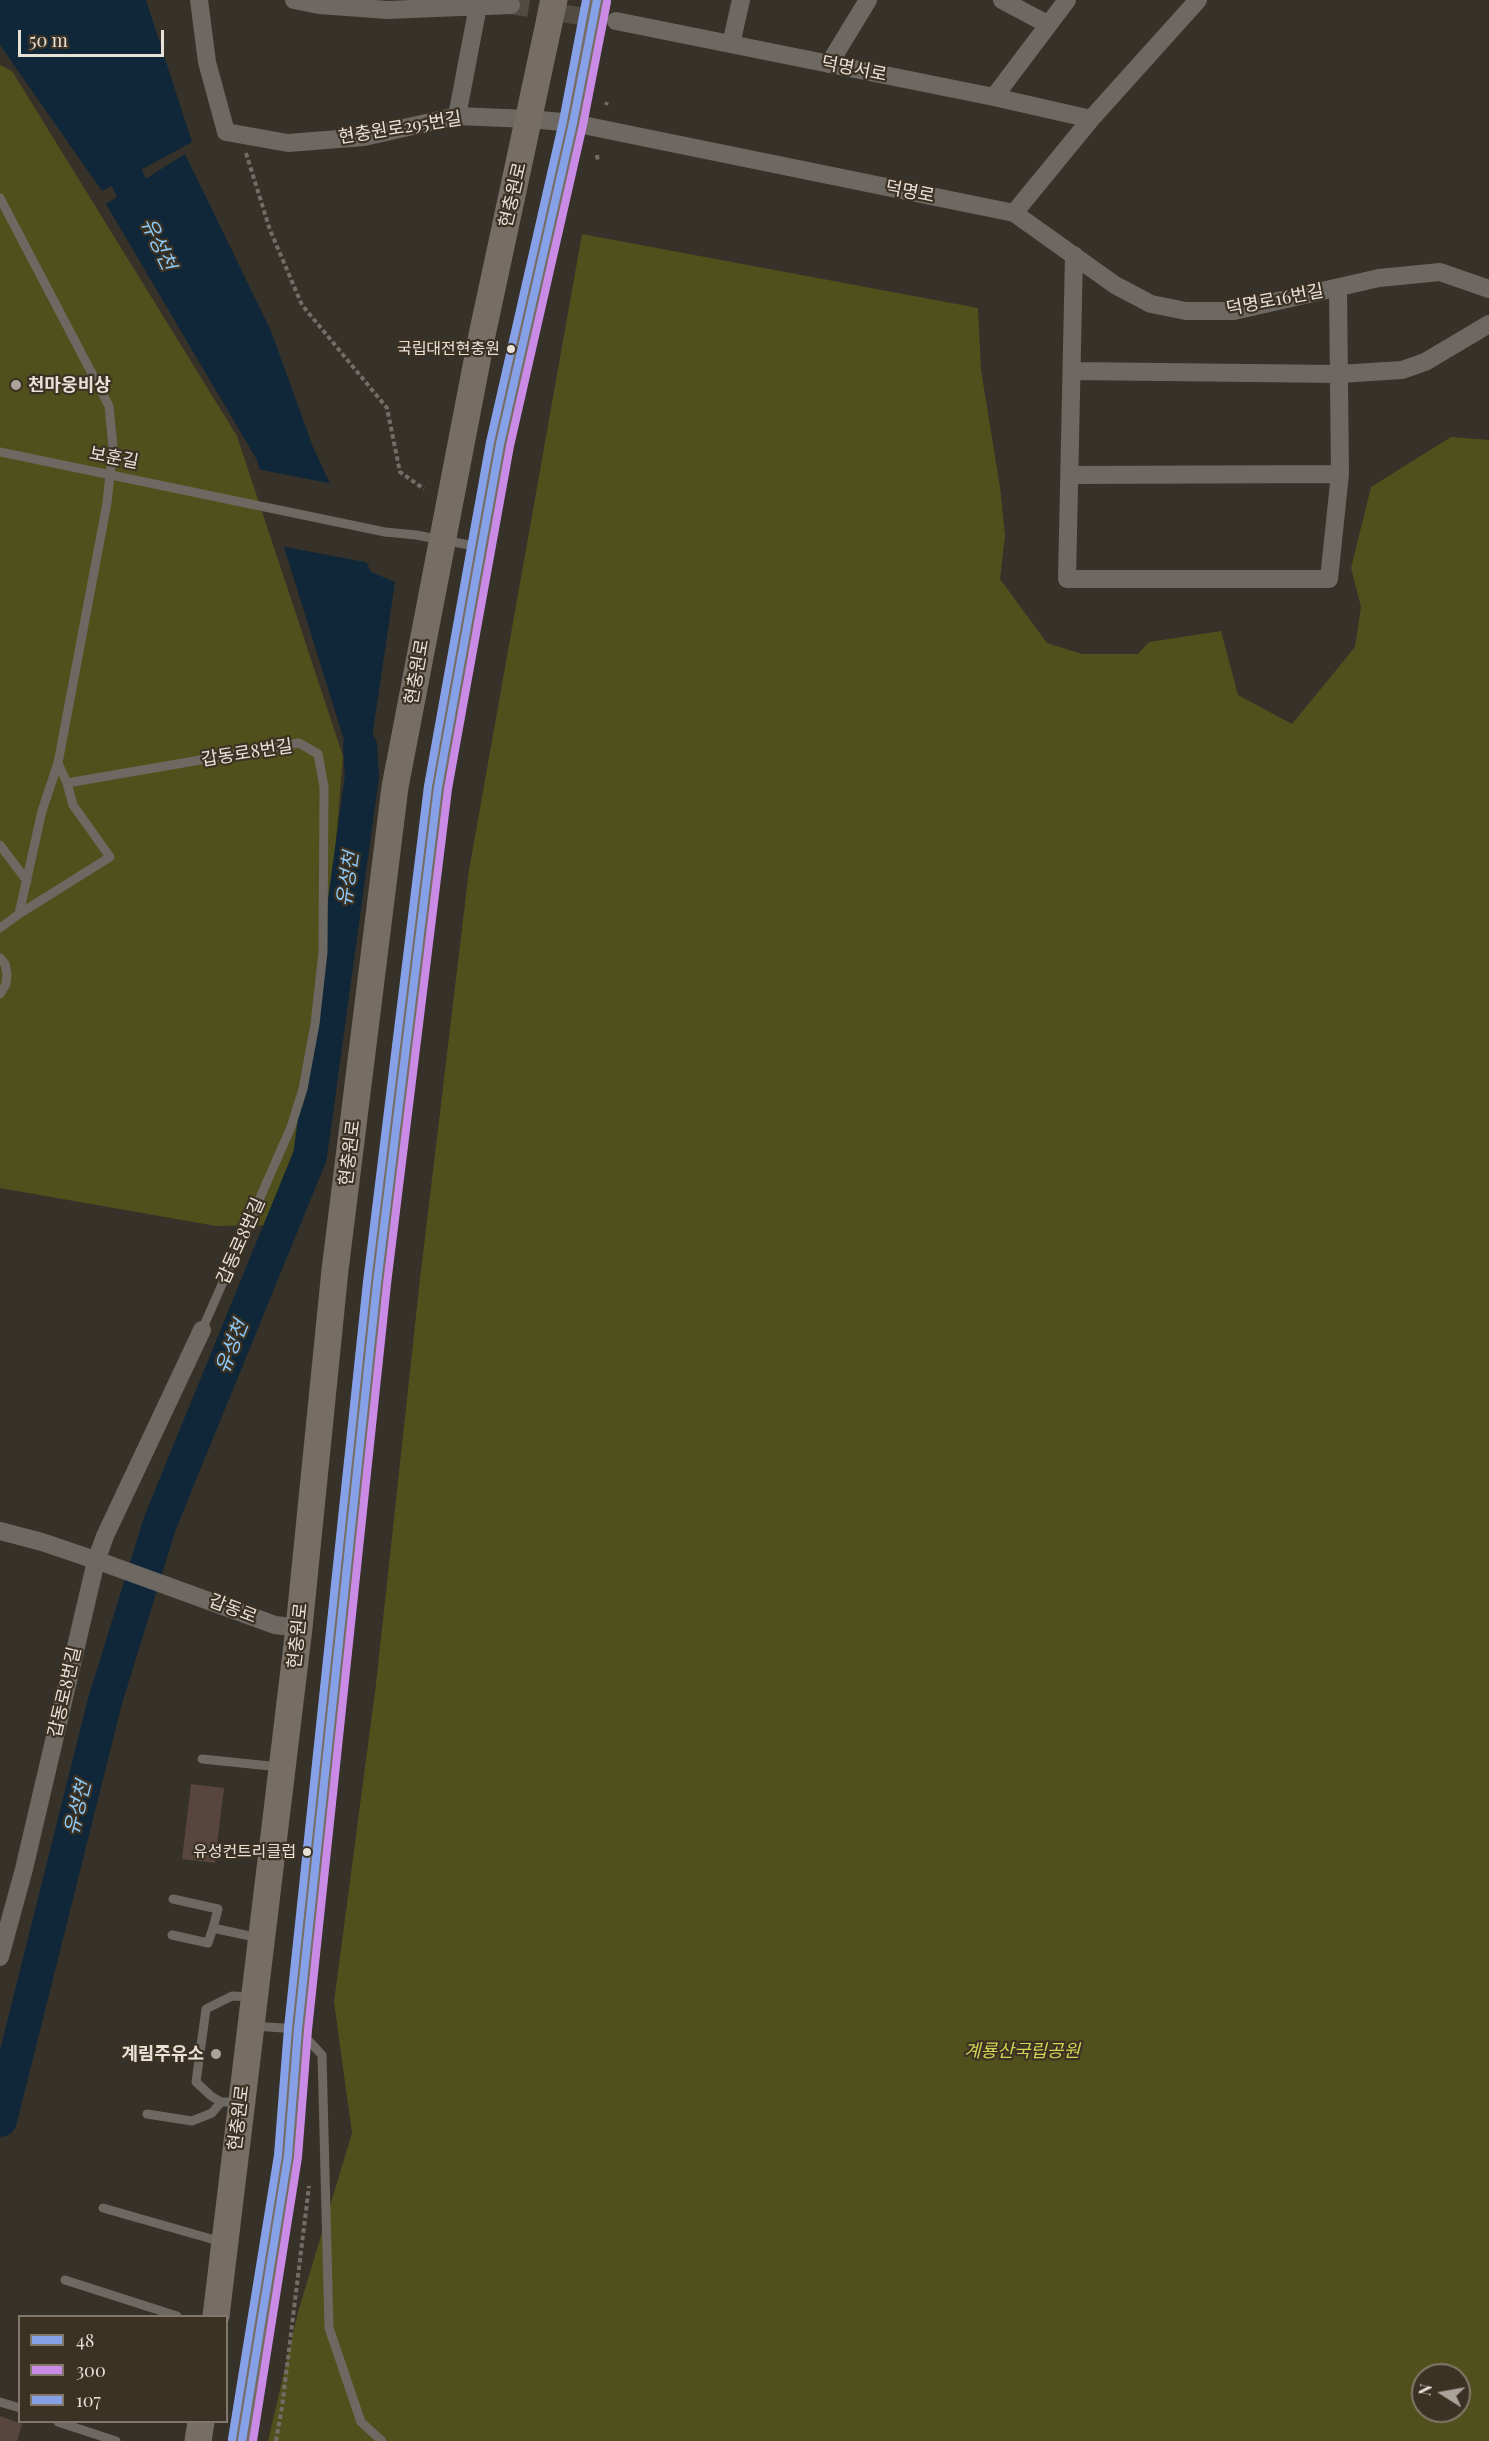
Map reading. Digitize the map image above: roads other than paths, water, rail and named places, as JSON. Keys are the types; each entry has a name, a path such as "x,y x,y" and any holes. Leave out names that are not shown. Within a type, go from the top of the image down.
{"main road":[{"name":"현충원로","path":"216,2315 225,2242 231,2103 250,2026 254,1998 299,1628 335,1270 395,787 482,335 554,0"},
{"path":"242,2441 288,2156 298,2029 377,1283 436,799 500,444 573,123 597,0"},
{"path":"198,2441 201,2423"}],"street":[{"name":"현충원로295번길","path":"200,0 207,62 226,132 288,143 364,137 457,116 530,119"},
{"path":"294,0 319,5 388,10 511,5"},
{"path":"731,44 741,0"},
{"path":"829,64 868,0"},
{"path":"1002,0 1047,24"},
{"path":"994,97 1067,0"},
{"path":"1014,213 1190,3"},
{"path":"457,116 478,6"},
{"name":"덕명서로","path":"616,21 994,97 1091,119"},
{"name":"덕명로","path":"530,119 573,123 1014,213"},
{"name":"덕명로16번길","path":"1014,213 1114,285 1151,304 1186,310 1234,311 1378,278 1440,272 1489,289"},
{"path":"1074,255 1067,579 1329,579 1340,474 1338,288"},
{"path":"1071,371 1339,374 1402,370 1425,362 1489,324"},
{"path":"1071,475 1340,474"},
{"name":"갑동로8번길","path":"0,1957 102,1562 105,1536 202,1330"},
{"path":"0,1531 102,1562"},
{"name":"갑동로","path":"102,1562 275,1625 299,1628"}],"lane":[{"path":"0,198 109,406 114,447 112,474 58,763 42,811 19,914"},
{"name":"보훈길","path":"0,452 385,532 481,547"},
{"name":"갑동로8번길","path":"67,783 299,743 318,754 324,788 323,952 315,1024 303,1089 291,1127 202,1330"},
{"path":"0,928 110,857 73,805 58,763"},
{"path":"0,845 27,881"},
{"path":"0,958 5,964 7,974 6,984 0,994"},
{"path":"202,1759 282,1767"},
{"path":"172,1935 208,1943 218,1909 173,1899"},
{"path":"213,1928 261,1938"},
{"path":"231,2103 211,2096 196,2082 206,2009 232,1996 254,1998"},
{"path":"250,2026 298,2029 322,2055 329,2328 362,2422 382,2441"},
{"path":"147,2114 192,2121 231,2103"},
{"path":"103,2208 225,2242"},
{"path":"65,2280 174,2315"},
{"path":"0,2402 18,2407"},
{"path":"64,2423 116,2441"}],"water":[{"path":"0,0 146,0 192,142 102,191 0,45"},
{"path":"185,154 271,331 313,447 371,572 395,582 364,792 349,788 349,756 257,460 106,204"}],"waterway":[{"name":"유성천","path":"106,135 152,230"},
{"name":"유성천","path":"0,2120 105,1701 160,1523 310,1156 362,776 360,746"}],"tunnel":[{"path":"511,5 604,20"}],"place":[{"name":"국립대전현충원","path":"511,349"},
{"name":"천마웅비상","path":"16,385"},
{"name":"유성컨트리클럽","path":"307,1852"},
{"name":"계림주유소","path":"216,2054"}],"park label":[{"name":"계룡산국립공원","path":"1022,2051"}]}
